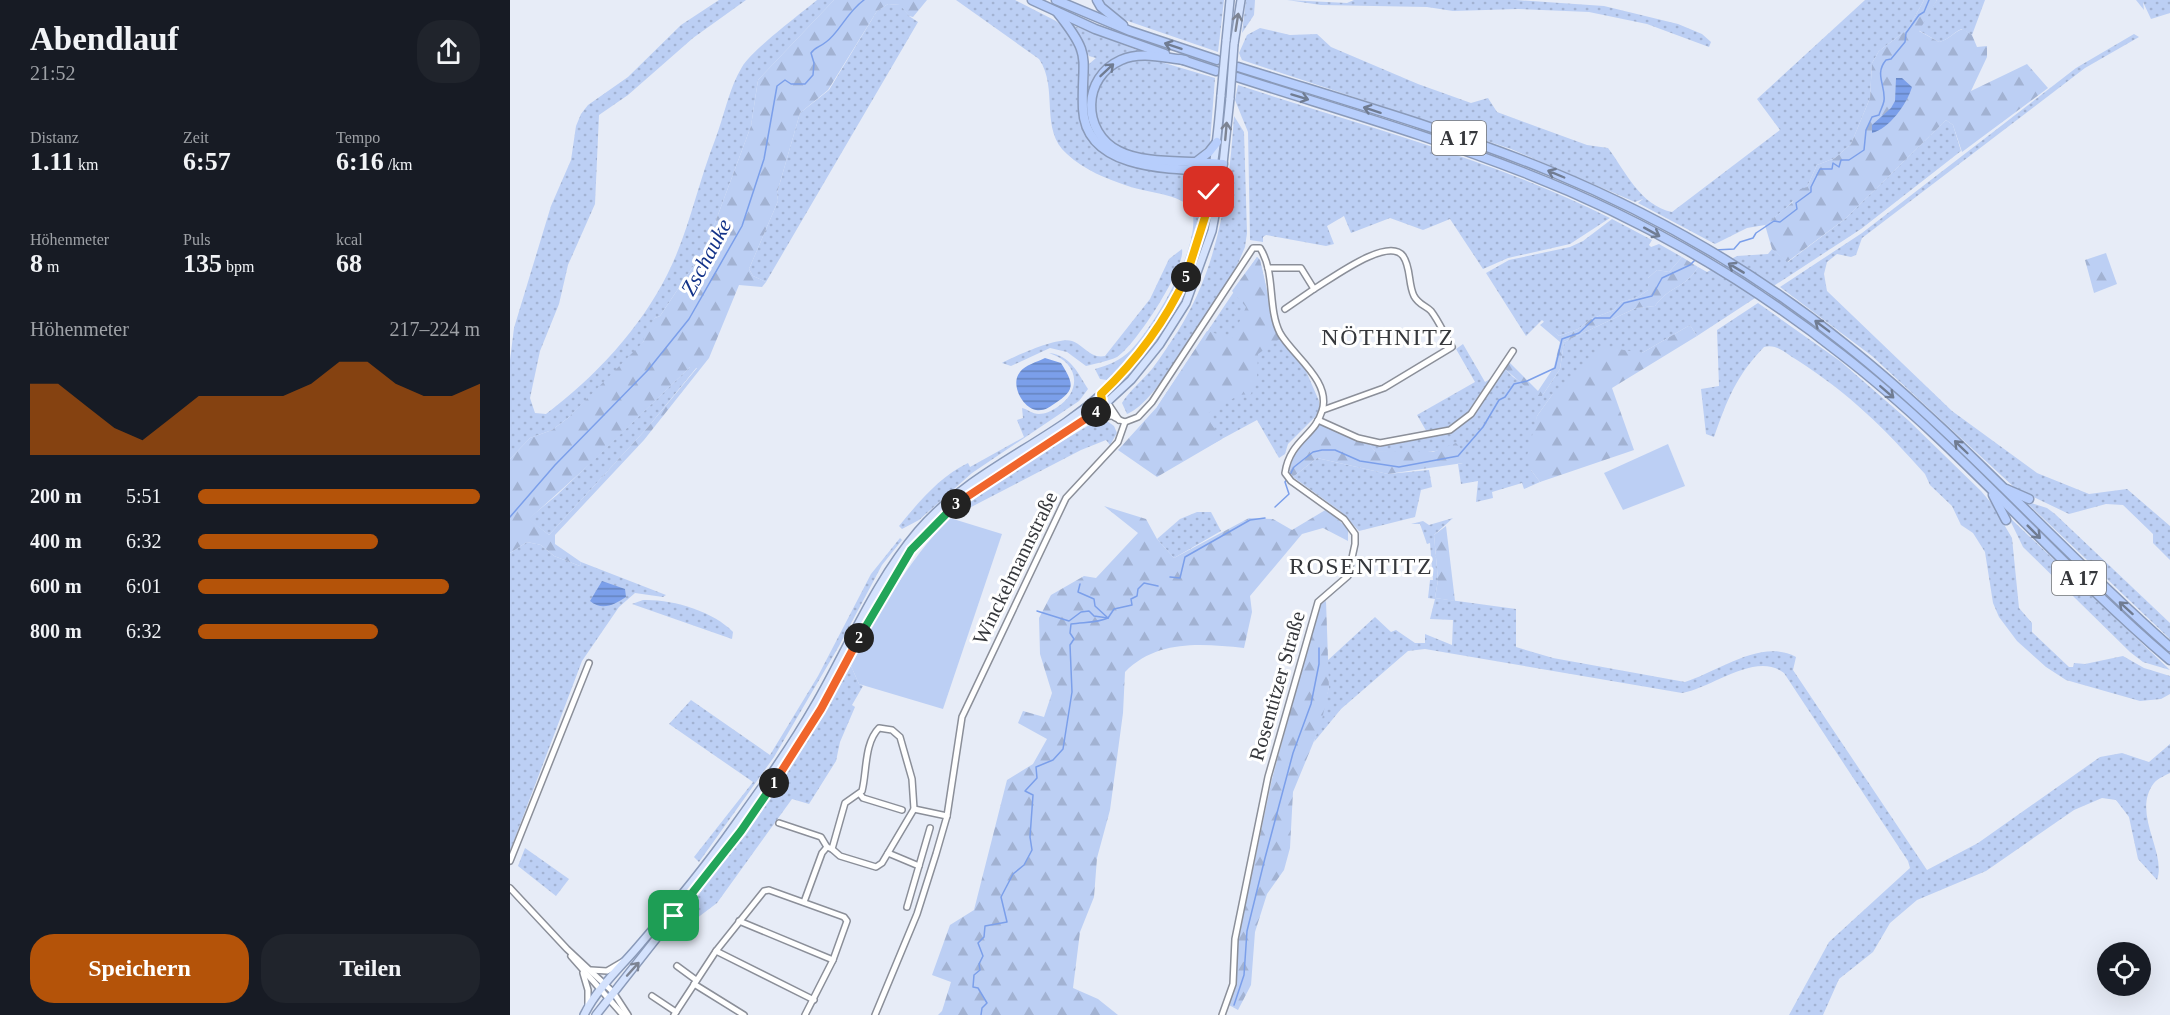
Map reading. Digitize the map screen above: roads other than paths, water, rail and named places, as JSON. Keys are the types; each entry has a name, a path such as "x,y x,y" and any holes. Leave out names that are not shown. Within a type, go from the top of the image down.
{"highway":[{"path":"1032,0 1127,41 1216,70"},
{"path":"1056,0 1130,31 1217,60"},
{"path":"1097,0 1108,13 1130,31"},
{"path":"1057,12 1082,47 1085,58 1083,111 1091,135 1101,147 1123,160 1223,168"},
{"path":"1185,60 1145,56 1128,57 1111,65 1101,75 1093,89 1091,114 1102,138 1122,152 1192,165 1209,192"},
{"name":"A 17","path":"1238,67 1494,150 1610,198 1687,239 1785,300 1891,381 2104,587 2170,647"},
{"name":"A 17","path":"1237,77 1482,157 1600,205 1678,246 1775,305 1876,382 1992,491 2095,593 2170,660"},
{"path":"1192,165 1209,152 1217,142"},
{"path":"2003,488 2029,499"},
{"path":"1992,491 2006,520"}],"main road":[{"path":"596,1015 708,875 782,772 911,550 953,506 1105,404 1131,380 1155,352 1185,303 1212,231 1223,168 1230,98 1230,0"},
{"path":"584,1015 588,1006 687,889 775,768 815,705 890,568 919,530 961,490 1067,421 1101,394 1144,348 1177,297 1196,248 1209,192 1230,43 1241,0"}],"street":[{"name":"Winckelmannstraße","path":"875,1015 916,914 947,816 962,717 1066,498 1118,442 1122,421 1138,417 1152,402 1253,248 1260,248 1268,268"},
{"path":"1286,309 1314,289 1374,254 1391,249 1398,251 1406,260 1414,296 1419,304 1430,310 1452,347 1384,388 1323,410 1323,400 1314,374 1281,335 1277,325 1268,268 1301,268 1314,289"},
{"path":"1318,420 1358,438 1380,443 1450,430 1471,414 1513,351"},
{"path":"1101,394 1111,416"},
{"path":"1105,404 1122,421"},
{"name":"Rosentitzer Straße","path":"1222,1015 1233,984 1235,939 1268,777 1318,602 1348,576 1355,544 1355,534 1344,519 1291,481 1286,474 1287,461 1294,446 1318,420 1323,410"},
{"path":"1087,418 1111,416 1122,421"},
{"path":"510,861 589,663"},
{"path":"779,823 820,837 830,848 840,855 876,867 888,853 914,809 912,779 900,736 884,728 876,730 866,762 866,778 860,794 844,803 830,848 822,853 804,902"},
{"path":"860,794 863,798 902,810"},
{"path":"914,809 947,816"},
{"path":"908,907 930,828"},
{"path":"888,853 919,866"},
{"path":"510,888 628,1015"},
{"path":"652,996 677,1013 716,951 764,891 769,890 844,917 847,921 833,960 805,1015"},
{"path":"739,921 833,960"},
{"path":"716,951 814,1000"},
{"path":"586,971 604,972 628,958"},
{"path":"677,966 695,982 744,1015"},
{"path":"586,971 588,1006"},
{"path":"610,995 623,1015"}],"water":[{"path":"1896,78 1902,78 1912,87 1910,94 1891,121 1885,127 1872,133 1872,125 1891,108 1895,101"},
{"path":"1045,358 1061,363 1071,386 1061,399 1046,409 1036,410 1022,400 1017,389 1017,377 1025,367"},
{"path":"602,581 625,589 626,597 608,606 599,606 590,601"}],"waterway":[{"name":"Zschauke","path":"510,517 555,465 648,370 689,319 742,226 764,159 777,86 785,80 791,84 805,84 813,75 814,63 811,53 831,38 864,0"},
{"path":"1715,250 1734,249 1740,242 1753,238 1756,233 1774,221 1780,222 1797,209 1796,203 1811,192 1811,187 1820,169 1832,169 1833,163 1839,167 1841,160 1849,160 1864,150 1866,130 1872,117 1879,115 1884,101 1881,75 1883,65 1905,42 1906,33 1919,15 1924,12 1929,0"},
{"path":"1290,475 1294,467 1313,452 1322,450 1335,450 1360,461 1399,467 1458,456 1483,427 1499,400 1505,397 1514,384 1527,381 1555,368 1562,339 1579,333 1595,318 1610,318 1624,303 1652,296 1662,278 1690,265 1695,260"},
{"path":"1275,507 1289,494 1285,482 1287,479"},
{"path":"1170,577 1180,578 1185,557 1250,520 1265,518"},
{"path":"1080,584 1078,592 1094,599 1095,606 1108,618 1114,609 1132,605 1131,599 1137,596 1138,589 1144,583 1158,586"},
{"path":"1037,611 1069,621 1081,612 1089,611 1094,616 1108,618"},
{"path":"981,1015 982,1008 987,1003 978,988 973,987 974,975 980,970 979,964 983,956 978,943 984,937 985,926 1007,922 1001,897 1013,874 1024,865 1032,850 1030,837 1033,795 1025,791 1037,778 1036,767 1053,760 1063,749 1072,692 1070,645 1074,639 1070,633 1071,624 1095,622 1108,618"},
{"path":"1234,1005 1244,975 1247,931 1265,858 1293,753 1311,704 1319,664 1319,648"}],"district":[{"name":"NÖTHNITZ","path":"1388,337"},
{"name":"ROSENTITZ","path":"1361,566"}]}
